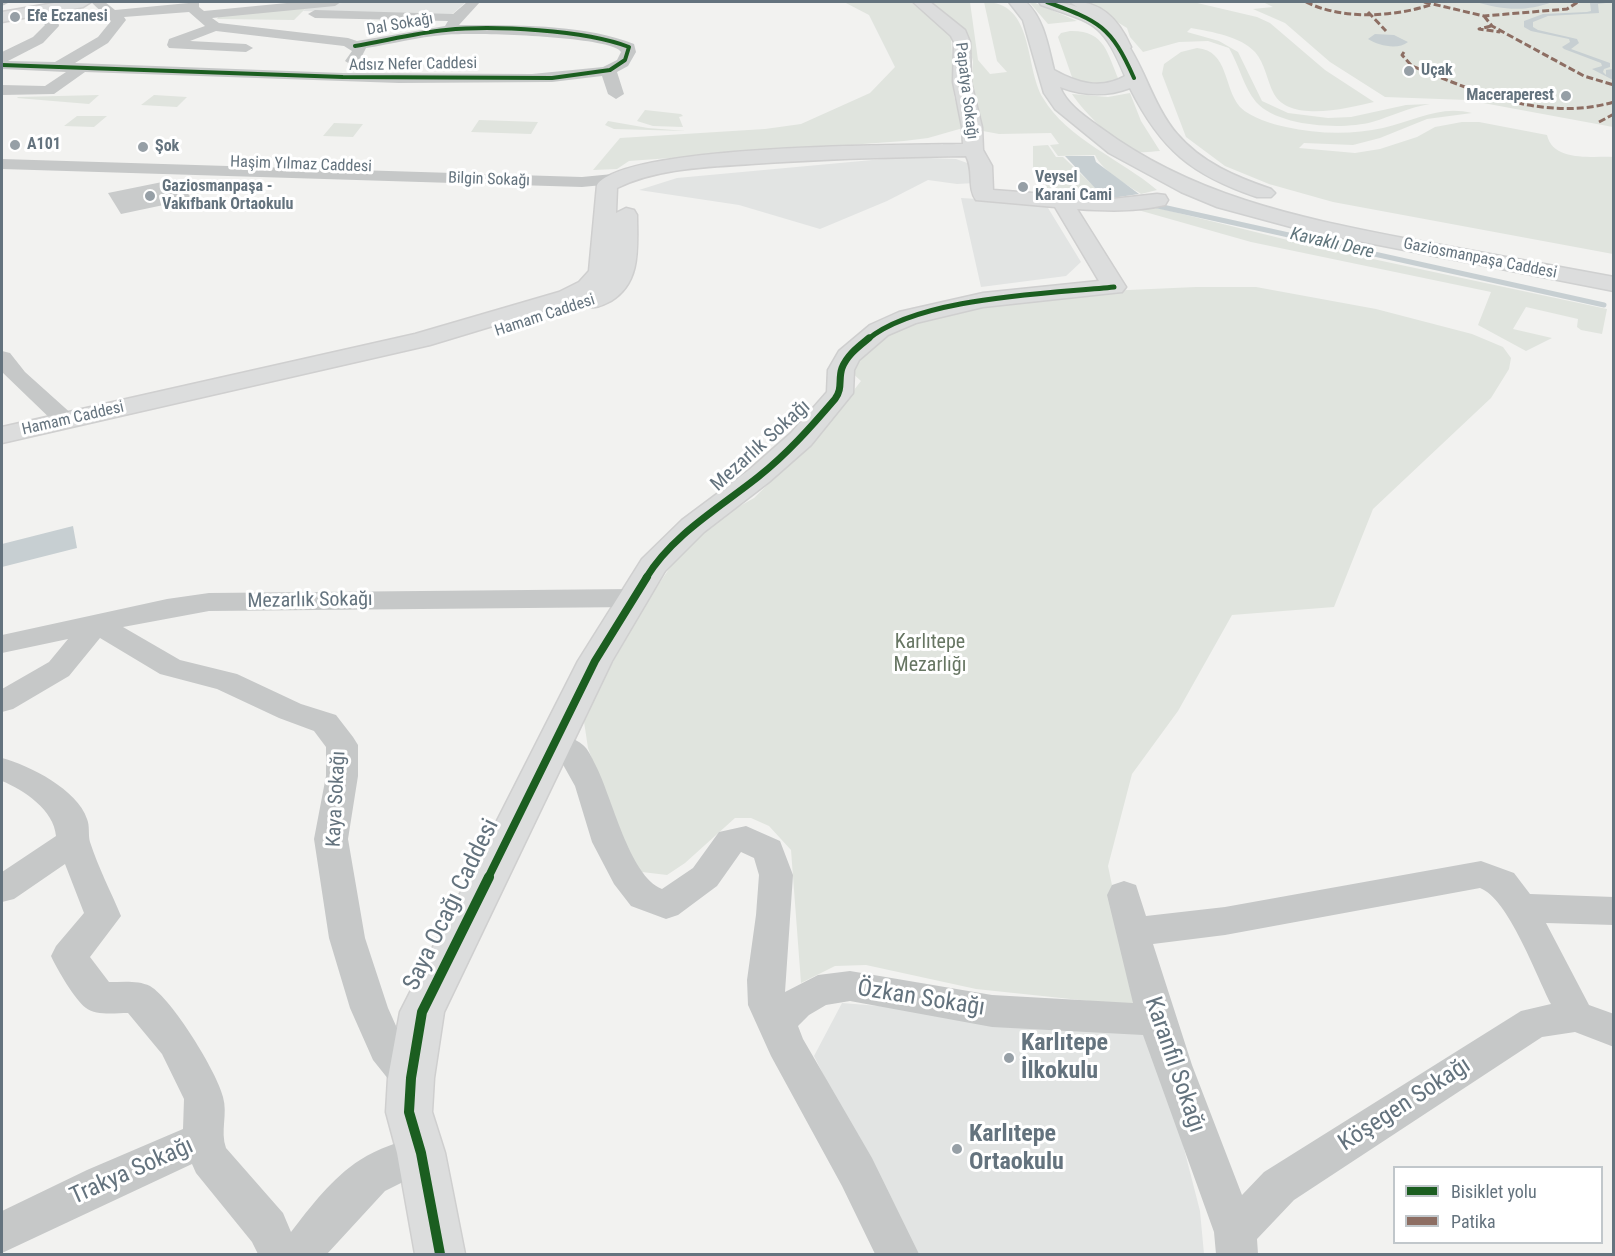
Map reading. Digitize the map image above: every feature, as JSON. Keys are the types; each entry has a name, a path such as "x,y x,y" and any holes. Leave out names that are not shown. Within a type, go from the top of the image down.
{"main road":[{"path":"2,17 83,2"},
{"name":"Papatya Sokağı","path":"921,2 959,34 962,52 962,82 971,120 973,150 981,166 983,196 1062,202"},
{"name":"Gaziosmanpaşa Caddesi","path":"1017,2 1031,18 1050,32 1046,72 1053,92 1066,109 1122,154 1147,170 1230,204 1299,223 1614,284"},
{"path":"1051,3 1072,2"},
{"path":"1078,2 1109,20 1117,31 1122,47"},
{"name":"Gaziosmanpaşa Caddesi","path":"1051,3 1101,24 1113,34 1122,47 1134,78 1158,124 1168,138 1193,161 1236,183 1280,198 1330,210 1614,267"},
{"path":"1050,32 1096,30 1110,37 1122,47"},
{"path":"1046,72 1065,84 1091,89 1122,86 1134,78"},
{"name":"Bilgin Sokağı","path":"611,179 633,172 676,165 759,156 844,151 973,150"},
{"path":"1147,170 1167,188 1166,195 1157,200"},
{"name":"Hamam Caddesi","path":"2,435 68,426 135,411 421,340 584,289 597,279 600,272 607,185 611,179"},
{"path":"1062,202 1128,204 1157,200 1200,203 1299,223"},
{"name":"Mezarlık Sokağı","path":"634,598 653,566 670,546 759,476 809,430 840,393 841,370 849,356 879,330 908,317 983,300 1114,286 1062,202"},
{"name":"Hamam Caddesi","path":"2,447 68,426"},
{"name":"Saya Ocağı Caddesi","path":"440,1254 421,1153 409,1112 411,1078 422,1012 553,743 595,661 634,598"}],"street":[{"path":"57,67 103,40 119,20 97,2"},
{"path":"112,14 340,2"},
{"path":"315,14 453,24 474,2"},
{"path":"194,8 215,27"},
{"path":"2,58 46,34 52,26 51,20 41,9"},
{"name":"Dal Sokağı","path":"355,46 453,24"},
{"name":"Adsız Nefer Caddesi","path":"2,65 340,79 546,76 609,70 622,64 629,52 629,47 615,40 453,24"},
{"path":"290,34 265,47 174,45 174,42 215,27 290,34 335,39 360,50 340,79"},
{"path":"2,90 48,91 81,68"},
{"path":"609,70 612,87 616,94"},
{"path":"2,154 187,166"},
{"name":"Bilgin Sokağı","path":"2,164 187,166 582,182 611,179"},
{"path":"2,358 17,377 68,426"},
{"name":"Mezarlık Sokağı","path":"2,644 96,623 209,602 634,598"},
{"path":"2,702 59,669 96,623"},
{"name":"Kaya Sokağı","path":"96,623 170,667 226,681 290,711 325,723 342,745 342,776 332,839 347,938 369,1008 387,1048 411,1078"},
{"path":"553,743 573,753 591,786 609,842 626,875 643,896 666,904 686,892 705,877 731,841 746,839 768,850 776,875 774,915 765,980 767,1005 778,1022 785,1044 858,1172 897,1254"},
{"path":"2,769 20,776 48,794 71,819 72,841 103,916 69,956 99,997 138,998 176,1042 204,1098 202,1140"},
{"path":"2,889 72,841"},
{"path":"1132,932 1225,921 1481,874 1502,882 1520,908 1576,1016 1613,1031 1614,1037"},
{"name":"Karanfil Sokağı","path":"1124,895 1132,932 1175,1077 1236,1243"},
{"path":"1520,908 1614,911"},
{"name":"Özkan Sokağı","path":"778,1022 796,1004 818,991 850,986 992,1011 1157,1020"},
{"name":"Köşegen Sokağı","path":"1236,1243 1279,1186 1534,1022 1576,1016"},
{"name":"Trakya Sokağı","path":"2,1233 102,1184 202,1140 211,1160 268,1228 279,1254"},
{"path":"303,1254 327,1222 371,1176 421,1153"}],"shaded area":[{"path":"359,2 466,2 450,16 303,11 309,5"},
{"path":"1476,2 1552,2 1524,9 1514,9"},
{"path":"1614,2 1598,4 1599,13 1548,16 1533,22 1533,27 1538,30 1577,39 1579,43 1571,49 1610,63 1610,67 1604,69 1603,72 1606,75 1606,70 1613,69 1613,80 1592,69 1602,66 1601,63 1564,49 1562,47 1570,42 1569,39 1531,31 1524,27 1524,21 1543,14 1587,12 1591,11 1590,3"},
{"path":"1375,34 1394,35 1408,42 1399,46 1377,44 1368,39"},
{"path":"1065,156 1094,156 1096,162 1139,194 1112,198 1095,188"},
{"path":"905,157 956,159 970,164 975,183 957,184 928,180 887,201 820,229 739,205 639,190 677,178"},
{"path":"961,198 1045,203 1081,262 1066,276 981,287"},
{"path":"73,526 77,548 2,567 2,544"},
{"path":"842,1003 1153,1028 1200,1211 1204,1254 913,1254 814,1056"}],"green space":[{"path":"844,2 911,2 951,36 954,96 963,128 928,138 904,141 629,161 617,169 593,170 620,138 765,129 801,124 870,93 895,67 869,15"},
{"path":"931,2 970,2 978,60 990,74 1007,72 997,61 984,2 1000,5 1012,12 1026,38 1037,85 1053,112 1080,137 1157,190 1141,194 1103,167 1095,155 1058,156 1050,145 1059,144 1051,133 999,134 983,131 971,89 973,62 967,35"},
{"path":"1029,2 1033,2 1077,21 1048,24"},
{"path":"1084,2 1193,2 1257,17 1270,23 1325,70 1374,102 1336,110 1306,111 1293,108 1282,103 1274,94 1261,61 1249,47 1234,38 1217,33 1191,28 1187,32 1219,41 1238,52 1262,101 1288,113 1328,118 1351,117 1406,105 1430,104 1372,122 1345,126 1311,124 1279,117 1256,102 1229,48 1208,41 1179,42 1143,52 1130,37 1127,28"},
{"path":"1263,2 1613,2 1613,127 1467,100 1385,97 1330,62 1285,23 1253,9 1273,7"},
{"path":"309,5 294,20 217,19 219,16"},
{"path":"1070,31 1091,34 1098,39 1107,52 1119,80 1103,85 1073,80 1058,37 1061,33"},
{"path":"1197,48 1215,56 1240,107 1256,117 1280,126 1310,131 1347,133 1383,128 1438,112 1472,113 1427,119 1380,138 1353,145 1304,143 1299,148 1355,153 1380,149 1417,137 1435,127 1462,122 1479,122 1547,135 1551,144 1565,154 1584,157 1613,157 1613,254 1333,202 1269,184 1225,166 1186,137 1162,74 1164,64 1181,52"},
{"path":"1130,93 1141,121 1160,151 1140,152 1123,145 1084,110 1072,94 1108,97"},
{"path":"99,95 89,104 17,98 18,97"},
{"path":"154,95 187,97 177,107 141,105"},
{"path":"645,110 681,114 683,116 679,117 683,127 653,126 637,121"},
{"path":"77,116 107,116 94,127 64,126"},
{"path":"479,120 538,122 531,134 471,132"},
{"path":"608,121 648,128 686,131 614,129 605,125"},
{"path":"334,123 363,124 353,137 323,136"},
{"path":"1048,145 1056,157 1063,157 1102,194 1045,192 1045,180 1033,167 1033,146"},
{"path":"1150,206 1312,246 1607,309 1602,334 1581,330 1577,327 1578,319 1526,307 1513,329 1552,338 1526,351 1478,325 1491,292 1251,242 1131,208"},
{"name":"Karlıtepe Mezarlığı","path":"1256,287 1376,309 1472,334 1503,347 1511,358 1509,369 1491,398 1373,509 1334,607 1232,615 1178,711 1132,774 1108,866 1137,1006 976,989 866,965 835,966 801,983 791,850 769,826 751,818 735,818 685,863 667,875 642,872 619,848 608,803 588,748 583,715 648,600 673,563 708,524 754,498 820,433 861,381 849,370 865,350 883,337 942,312 1106,291"}],"building":[{"name":"Gaziosmanpaşa - Vakıfbank Ortaokulu","path":"177,179 192,199 121,214 108,193"}],"waterway":[{"name":"Kavaklı Dere","path":"1149,204 1604,305"}],"marked path":[{"path":"1306,2 1331,11 1367,14 1419,9 1430,5"},
{"path":"1424,2 1484,16 1567,9 1578,2"},
{"path":"1368,12 1386,31"},
{"path":"1484,16 1492,26 1584,76 1614,85"},
{"path":"1491,26 1479,29 1500,32"},
{"path":"1404,52 1402,55 1412,66 1484,94 1512,102 1566,110 1591,109 1614,102"},
{"path":"1599,122 1614,114"}],"cycle path":[{"path":"1047,2 1093,20 1102,26 1118,45 1134,78"},
{"path":"2,65 286,76 552,78 610,70 619,66 629,52 629,47 597,38 461,29 355,46"},
{"path":"440,1254 421,1153 409,1112 411,1078 422,1012 595,661 653,566 693,526 759,476 801,439 840,393 841,370 848,356 879,330 908,317 983,300 1114,287"}],"place":[{"name":"Efe Eczanesi","path":"15,17"},
{"name":"Uçak","path":"1409,71"},
{"name":"Maceraperest","path":"1566,96"},
{"name":"A101","path":"15,145"},
{"name":"Şok","path":"143,147"},
{"name":"Veysel Karani Cami","path":"1023,187"},
{"name":"Gaziosmanpaşa - Vakıfbank Ortaokulu","path":"150,196"},
{"name":"Karlıtepe İlkokulu","path":"1009,1058"},
{"name":"Karlıtepe Ortaokulu","path":"957,1149"}]}
